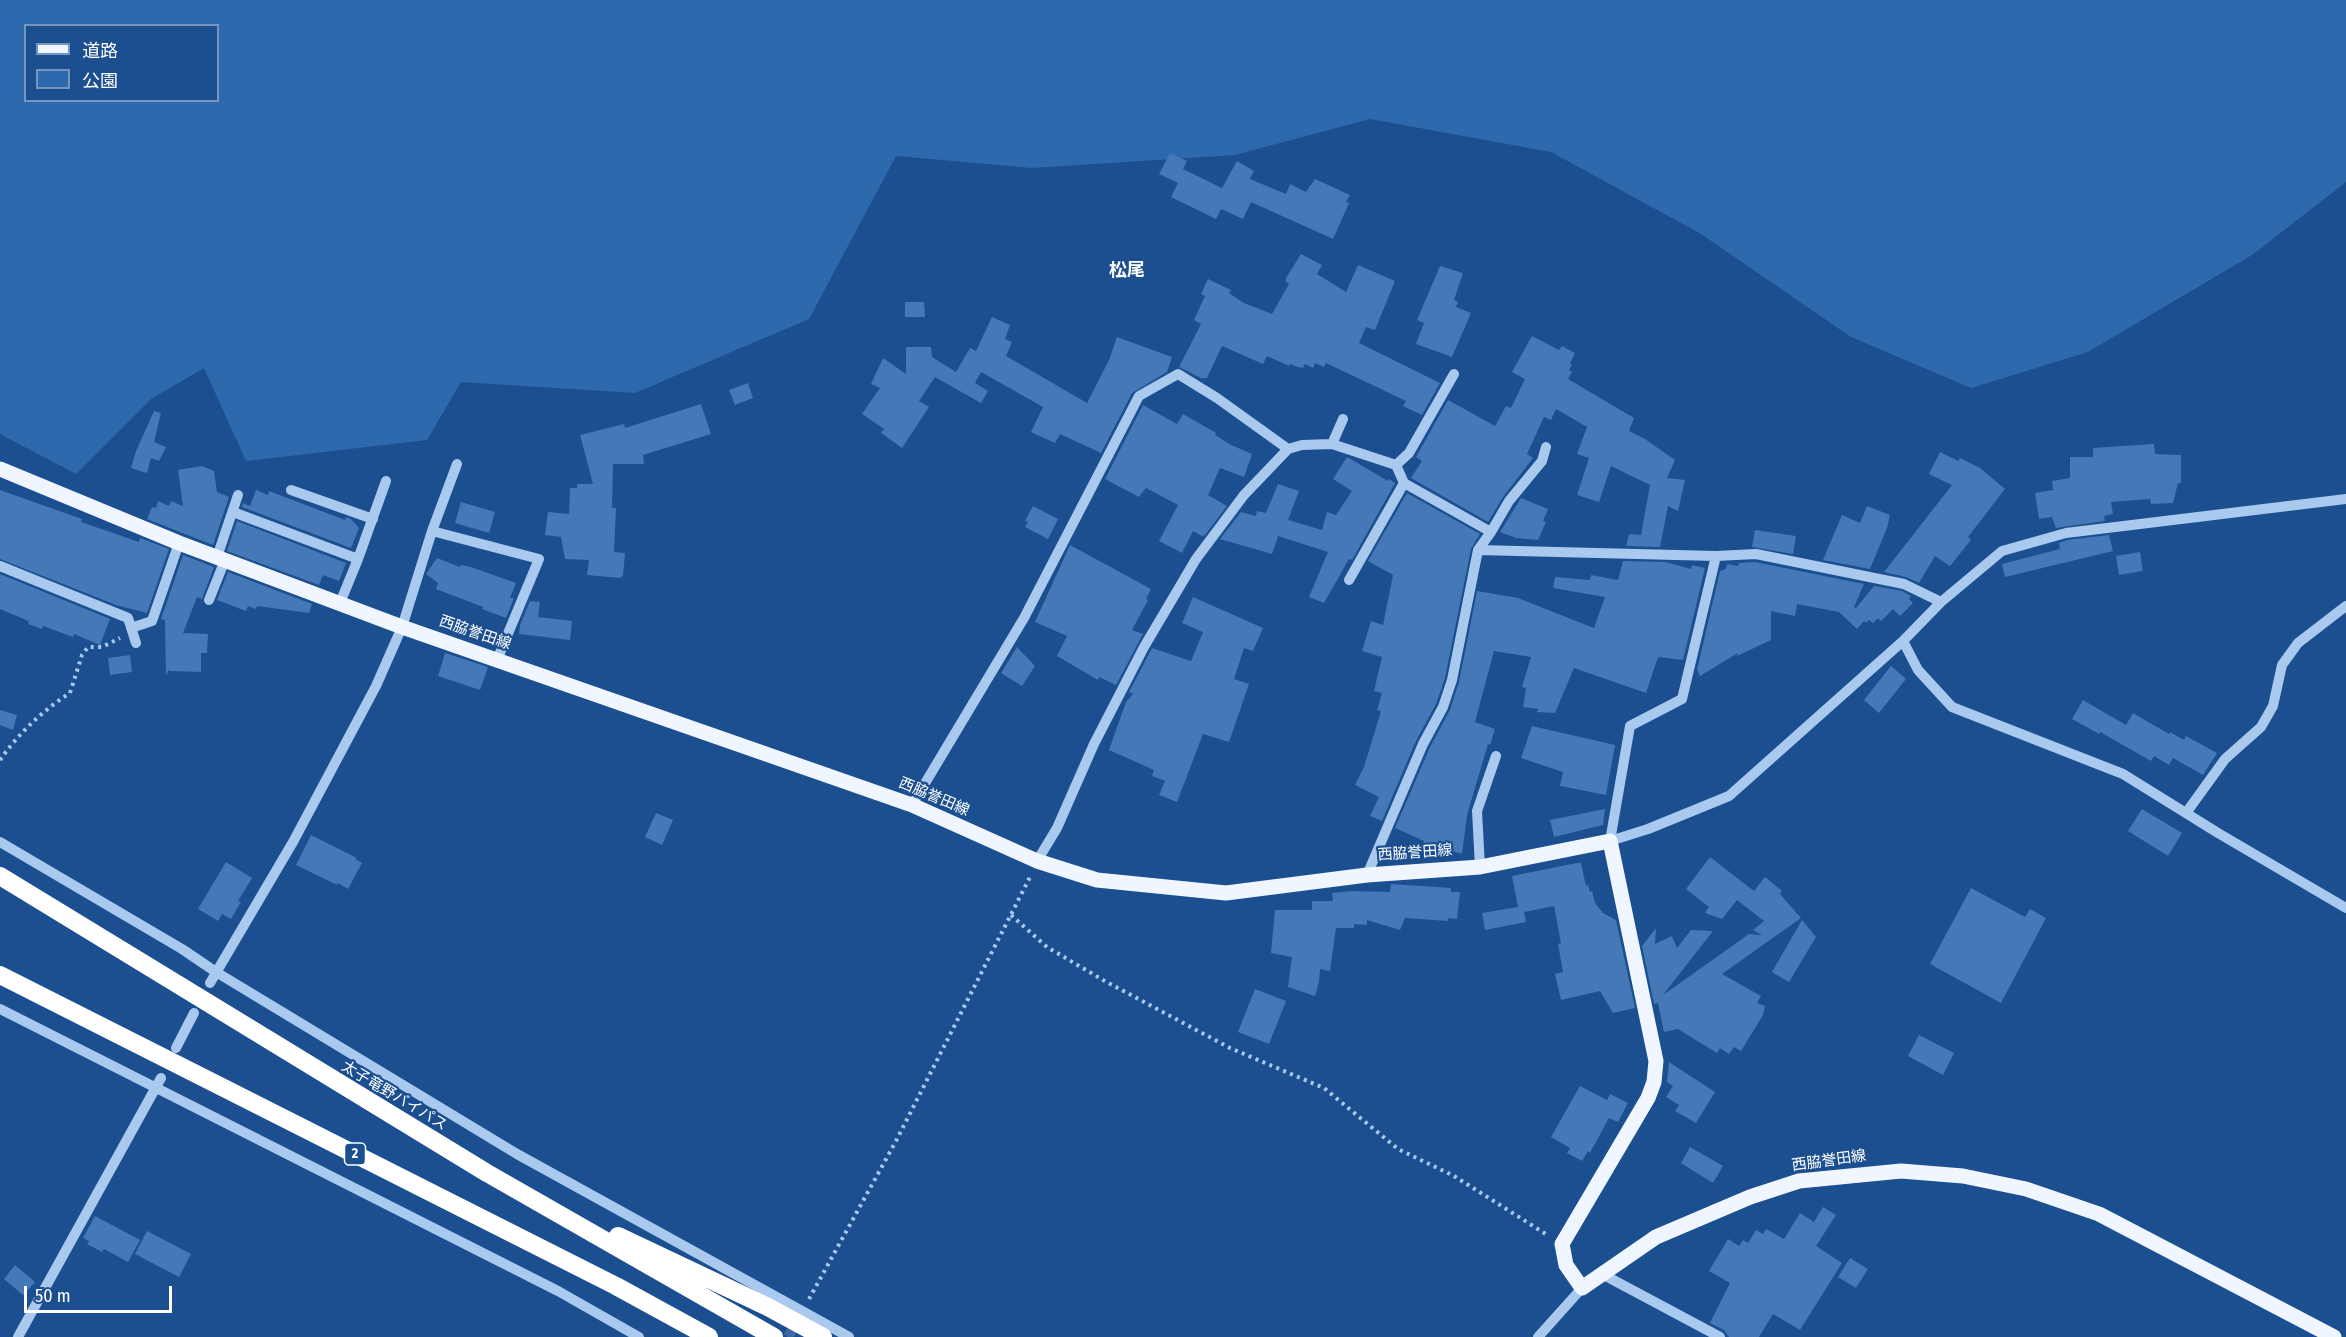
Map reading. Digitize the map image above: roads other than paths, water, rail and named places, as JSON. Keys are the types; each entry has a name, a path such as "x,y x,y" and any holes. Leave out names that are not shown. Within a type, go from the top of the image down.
{"highway":[{"name":"太子竜野バイパス","path":"0,876 487,1173 774,1337"},
{"name":"2","path":"0,975 616,1286 708,1337"},
{"path":"487,1173 811,1326"}],"main road":[{"name":"西脇誉田線","path":"0,469 179,543 402,627 912,805 1037,861 1097,880 1226,893 1367,875 1480,867 1610,841"},
{"path":"1582,1288 1566,1265 1562,1244 1648,1098 1654,1082 1656,1062 1610,841"},
{"name":"西脇誉田線","path":"1582,1288 1656,1237 1750,1197 1799,1182 1901,1170 1963,1176 2026,1189 2099,1214 2334,1337"}],"street":[{"path":"912,805 1024,618 1139,396 1178,374 1217,398 1288,449"},
{"path":"1396,465 1409,453 1454,374"},
{"path":"1332,444 1342,419"},
{"path":"1037,861 1057,828 1094,744 1144,647 1196,559 1244,495 1288,449 1302,445 1332,444 1396,465 1404,483 1491,532"},
{"path":"1367,875 1452,680 1478,550 1509,501 1542,461 1546,447"},
{"path":"213,978 293,842 376,686 402,627 432,531 457,464"},
{"path":"340,603 386,481"},
{"path":"1349,580 1404,483"},
{"path":"291,490 373,519"},
{"path":"209,600 238,495"},
{"path":"1716,556 1682,699 1630,726 1610,841 1648,829 1729,796 1903,641 1941,602 2002,550 2066,533 2346,499"},
{"path":"232,512 358,559"},
{"path":"432,531 538,559 497,660"},
{"path":"132,630 152,621 179,543"},
{"path":"1478,550 1716,556 1756,554 1904,584 1941,602"},
{"path":"0,566 128,618 136,643"},
{"path":"2186,813 2225,759 2261,727 2273,706 2282,665 2298,643 2346,606"},
{"path":"1903,641 1918,669 1952,707 2124,774 2346,908"},
{"path":"1480,867 1476,810 1496,756"},
{"path":"0,842 182,949 213,978 811,1326 849,1337"},
{"path":"0,1009 558,1291 639,1337"},
{"path":"176,1048 194,1013"},
{"path":"18,1337 161,1078"},
{"path":"1602,1274 1720,1337"},
{"path":"1538,1337 1582,1288"}],"tunnel":[{"path":"788,1337 798,1320"}],"district":[{"name":"松尾","path":"1127,271"}]}
